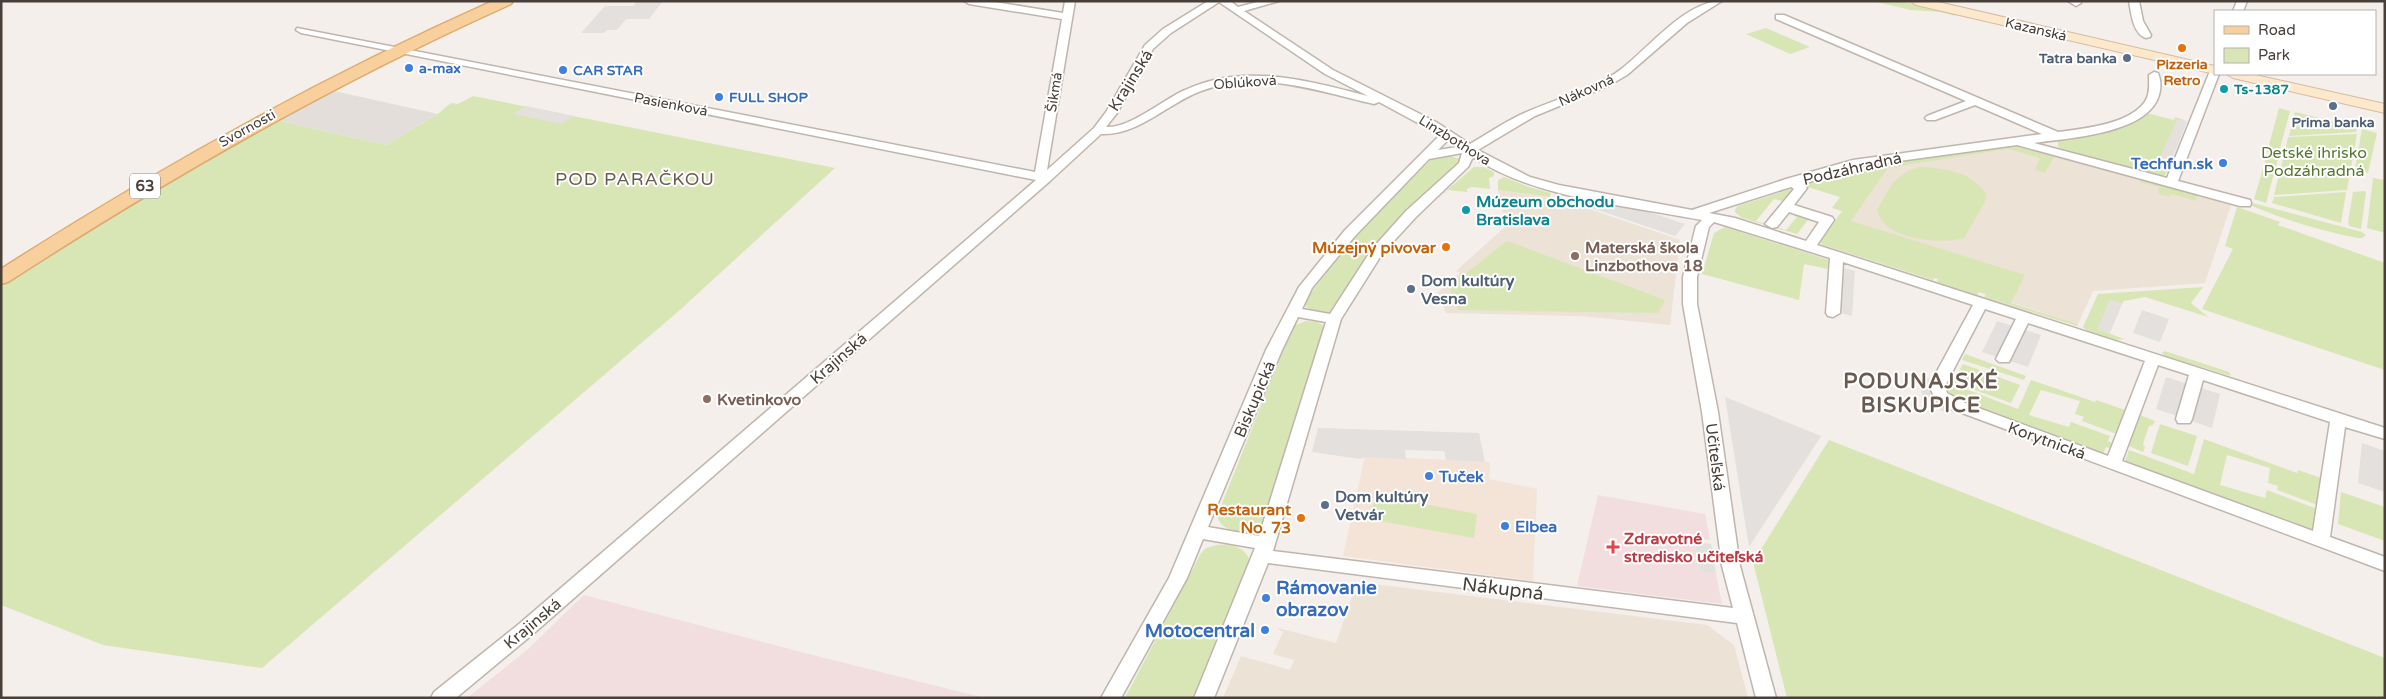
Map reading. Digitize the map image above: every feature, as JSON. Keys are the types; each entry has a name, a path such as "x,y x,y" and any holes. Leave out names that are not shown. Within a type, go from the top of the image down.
{"main road":[{"name":"Svornosti","path":"1,278 142,188 213,146 398,50 506,1"},
{"name":"Kazanská","path":"1916,1 2214,70"},
{"name":"Kazanská","path":"1946,1 2214,62"},
{"path":"2237,75 2385,109"},
{"path":"2269,75 2385,101"}],"street":[{"path":"969,1 1066,17"},
{"name":"Šikmá","path":"1043,178 1066,17 1070,1"},
{"name":"Krajinská","path":"441,698 526,629 1098,130 1111,113 1150,47 1167,31 1214,1"},
{"name":"Linzbothova","path":"1223,1 1329,72 1432,124 1506,171 1538,184 1703,215"},
{"path":"1236,10 1274,1"},
{"name":"Nákovná","path":"1470,149 1531,114 1590,91 1617,77 1683,21 1718,1"},
{"path":"2134,1 2138,21 2146,35"},
{"path":"1780,17 2058,135 2053,143 2061,153"},
{"name":"Pasienková","path":"302,30 1043,178"},
{"path":"2171,183 2214,73"},
{"name":"Podzáhradná","path":"1703,215 1790,182 1870,161 2100,129 2135,116 2146,108 2155,95 2157,87 2154,75"},
{"name":"Oblúková","path":"1098,130 1112,130 1124,127 1196,88 1231,80 1289,80 1399,108"},
{"path":"1931,118 1971,103"},
{"name":"Biskupická","path":"1111,698 1178,578 1199,532 1274,350 1306,287 1350,233 1447,134"},
{"name":"Podzáhradná","path":"2015,141 2245,203"},
{"path":"1204,698 1263,550 1334,319 1377,252 1411,214 1464,164 1470,149 1426,156"},
{"path":"1772,224 1801,188 1790,182"},
{"path":"1786,207 1827,220 1809,246"},
{"path":"1703,215 1809,246 2385,434"},
{"name":"Učiteľská","path":"1703,215 1703,226 1690,277 1690,304 1710,412 1731,566 1766,698"},
{"path":"1834,313 1837,256"},
{"name":"Korytnická","path":"1981,302 1937,386 1941,396 1959,407 2385,564"},
{"path":"1293,312 1334,319"},
{"path":"2004,359 2024,317"},
{"path":"2113,464 2152,359"},
{"path":"2184,419 2197,374"},
{"path":"2320,540 2338,419"},
{"name":"Nákupná","path":"1199,532 1263,550 1744,617"}],"shaded area":[{"path":"637,1 663,1 649,19 626,19 617,30 607,30 604,33 581,33 605,6 633,6"},
{"path":"334,91 438,114 386,145 276,120"},
{"path":"526,106 574,116 561,124 513,114"},
{"path":"2177,119 2187,122 2168,169 2157,166"},
{"path":"2011,145 2231,205 2205,283 2093,291 2078,324 1834,245 1888,168 2008,149"},
{"name":"Materská škola Linzbothova 18","path":"1498,190 1560,199 1680,240 1670,325 1581,316 1446,313 1437,293 1460,273 1456,271 1506,226"},
{"path":"1590,198 1622,203 1685,224 1675,236 1583,205"},
{"path":"1836,266 1855,271 1852,316 1834,311"},
{"path":"2110,300 2122,304 2110,333 2097,329"},
{"path":"2142,310 2169,319 2160,342 2133,333"},
{"path":"1997,321 2041,335 2028,367 1982,352"},
{"path":"1921,375 1933,380 1951,409 1949,414 1933,406 1923,396 1918,383"},
{"path":"2166,377 2220,394 2212,428 2156,409"},
{"path":"1725,397 1821,436 1749,547"},
{"path":"1318,428 1479,433 1485,462 1446,460 1444,451 1405,450 1406,459 1366,457 1360,459 1312,452"},
{"path":"2362,443 2385,451 2385,492 2358,483"},
{"path":"1365,456 1490,462 1489,479 1537,489 1533,581 1343,556"},
{"path":"1598,495 1705,514 1710,540 1694,538 1699,571 1716,574 1722,604 1577,586"},
{"path":"1695,542 1711,544 1716,574 1699,571"},
{"path":"1357,582 1707,625 1734,645 1748,698 1223,698 1241,656 1290,670 1294,660 1273,654 1283,632 1278,628 1336,643"},
{"path":"584,595 985,698 467,698 526,651"}],"green space":[{"path":"1872,1 1901,1 1956,16 1940,12 1911,10"},
{"path":"1766,28 1810,47 1790,54 1746,34"},
{"path":"473,96 835,168 681,309 262,668 103,645 1,605 1,286 182,173 276,120 386,145 438,114 452,103 458,104"},
{"path":"2279,108 2290,111 2278,156 2267,152"},
{"path":"2295,112 2357,127 2356,132 2289,136"},
{"path":"2147,113 2174,120 2175,117 2187,121 2177,120 2157,166 2168,170 2165,175 2157,175 2062,150 2058,146 2058,142 2063,138 2116,128"},
{"path":"2362,129 2377,133 2368,173 2355,169"},
{"name":"Detské ihrisko Podzáhradná","path":"2357,134 2347,190 2274,195 2283,159 2286,159 2284,157 2288,137"},
{"path":"2011,145 2054,157 2045,173 2035,170 2040,158 2008,149 1888,168 1851,221 2025,275 2011,303 2078,324 2077,326 1984,297 1986,294 1979,292 1977,295 1937,282 1938,279 1934,278 1933,280 1823,245 1820,242 1842,211 1832,208 1840,197 1798,184 1868,165"},
{"path":"1447,155 1460,159 1458,165 1386,234 1355,274 1334,309 1324,314 1307,308 1304,302 1345,249 1391,199 1434,157"},
{"path":"2267,155 2278,158 2266,203 2254,199"},
{"path":"1474,167 1484,167 1494,172 1494,176 1489,178 1490,189 1472,187 1467,189 1467,192 1448,190 1433,202"},
{"path":"1920,167 1948,170 1966,176 1974,181 1986,194 1985,202 1964,238 1941,241 1913,238 1889,228 1881,219 1877,209 1894,182 1904,173"},
{"path":"1504,177 1551,193 1550,197 1498,190 1498,180"},
{"path":"2373,178 2385,180 2385,233 2367,228"},
{"path":"2141,180 2197,195 2196,201 2172,194 2169,197 2158,194 2159,187 2140,182"},
{"path":"1794,188 1783,201 1774,199 1756,221 1786,230 1797,217 1789,213 1815,220 1818,223 1808,220 1797,234 1807,237 1742,218 1735,212 1738,206"},
{"path":"2346,192 2341,223 2272,203 2274,197"},
{"path":"2353,192 2366,192 2361,229 2349,226 2348,222"},
{"path":"2249,202 2362,232 2366,235 2358,238 2330,232 2263,210 2250,205"},
{"path":"2237,207 2280,222 2278,225 2385,263 2385,370 2202,309 2233,249 2225,246"},
{"path":"1725,227 1829,260 1828,269 1804,264 1799,300 1702,274 1714,233"},
{"path":"1507,241 1665,300 1658,313 1458,310 1449,287"},
{"path":"2203,287 2191,303 2208,317 2145,297 2124,301 2122,304 2110,300 2098,329 2124,339 2114,340 2102,337 2091,333 2083,327 2098,294"},
{"path":"1306,321 1317,322 1324,326 1325,330 1262,527 1243,532 1230,530 1224,527 1217,516 1293,326"},
{"path":"2165,351 2229,372 2231,376 2165,356 2162,353"},
{"path":"1965,354 2026,376 2024,380 1962,360"},
{"path":"1963,364 2020,385 2011,403 1953,382"},
{"path":"2031,380 2128,411 2119,433 2114,433 2082,421 2084,417 2075,414 2080,401 2041,390 2029,415 2069,427 2071,422 2110,436 2108,441 2114,444 2112,449 2106,447 2102,456 1965,407 1947,393 1950,383 2018,409"},
{"path":"2140,415 2155,421 2153,425 2149,426 2143,444 2145,447 2143,452 2129,446"},
{"path":"2160,424 2197,436 2188,466 2151,453"},
{"path":"2204,439 2297,473 2298,470 2324,479 2320,506 2277,490 2278,486 2268,483 2270,468 2227,455 2220,485 2265,498 2267,490 2320,510 2314,529 2310,530 2128,464 2125,461 2129,450 2194,474"},
{"path":"1829,440 2385,658 2385,698 1787,698 1753,562"},
{"path":"2341,492 2385,507 2385,541 2338,524"},
{"path":"1376,495 1477,514 1474,538 1369,519"},
{"path":"1217,545 1233,546 1242,550 1249,558 1251,564 1196,698 1125,698 1201,553 1206,548"}],"place":[{"name":"Pizzeria Retro","path":"2182,48"},
{"name":"Tatra banka","path":"2127,58"},
{"name":"a-max","path":"409,68"},
{"name":"CAR STAR","path":"563,70"},
{"name":"Ts-1387","path":"2224,89"},
{"name":"FULL SHOP","path":"719,97"},
{"name":"Prima banka","path":"2333,106"},
{"name":"Techfun.sk","path":"2223,163"},
{"name":"Múzeum obchodu Bratislava","path":"1466,210"},
{"name":"Múzejný pivovar","path":"1446,247"},
{"name":"Materská škola Linzbothova 18","path":"1575,256"},
{"name":"Dom kultúry Vesna","path":"1411,289"},
{"name":"Kvetinkovo","path":"707,399"},
{"name":"Tuček","path":"1429,476"},
{"name":"Dom kultúry Vetvár","path":"1325,505"},
{"name":"Restaurant No. 73","path":"1301,518"},
{"name":"Elbea","path":"1505,526"},
{"name":"Zdravotné stredisko učiteľská","path":"1613,547"},
{"name":"Rámovanie obrazov","path":"1266,598"},
{"name":"Motocentral","path":"1265,630"}],"district":[{"name":"POD PARAČKOU","path":"635,179"},
{"name":"PODUNAJSKÉ BISKUPICE","path":"1921,393"}]}
